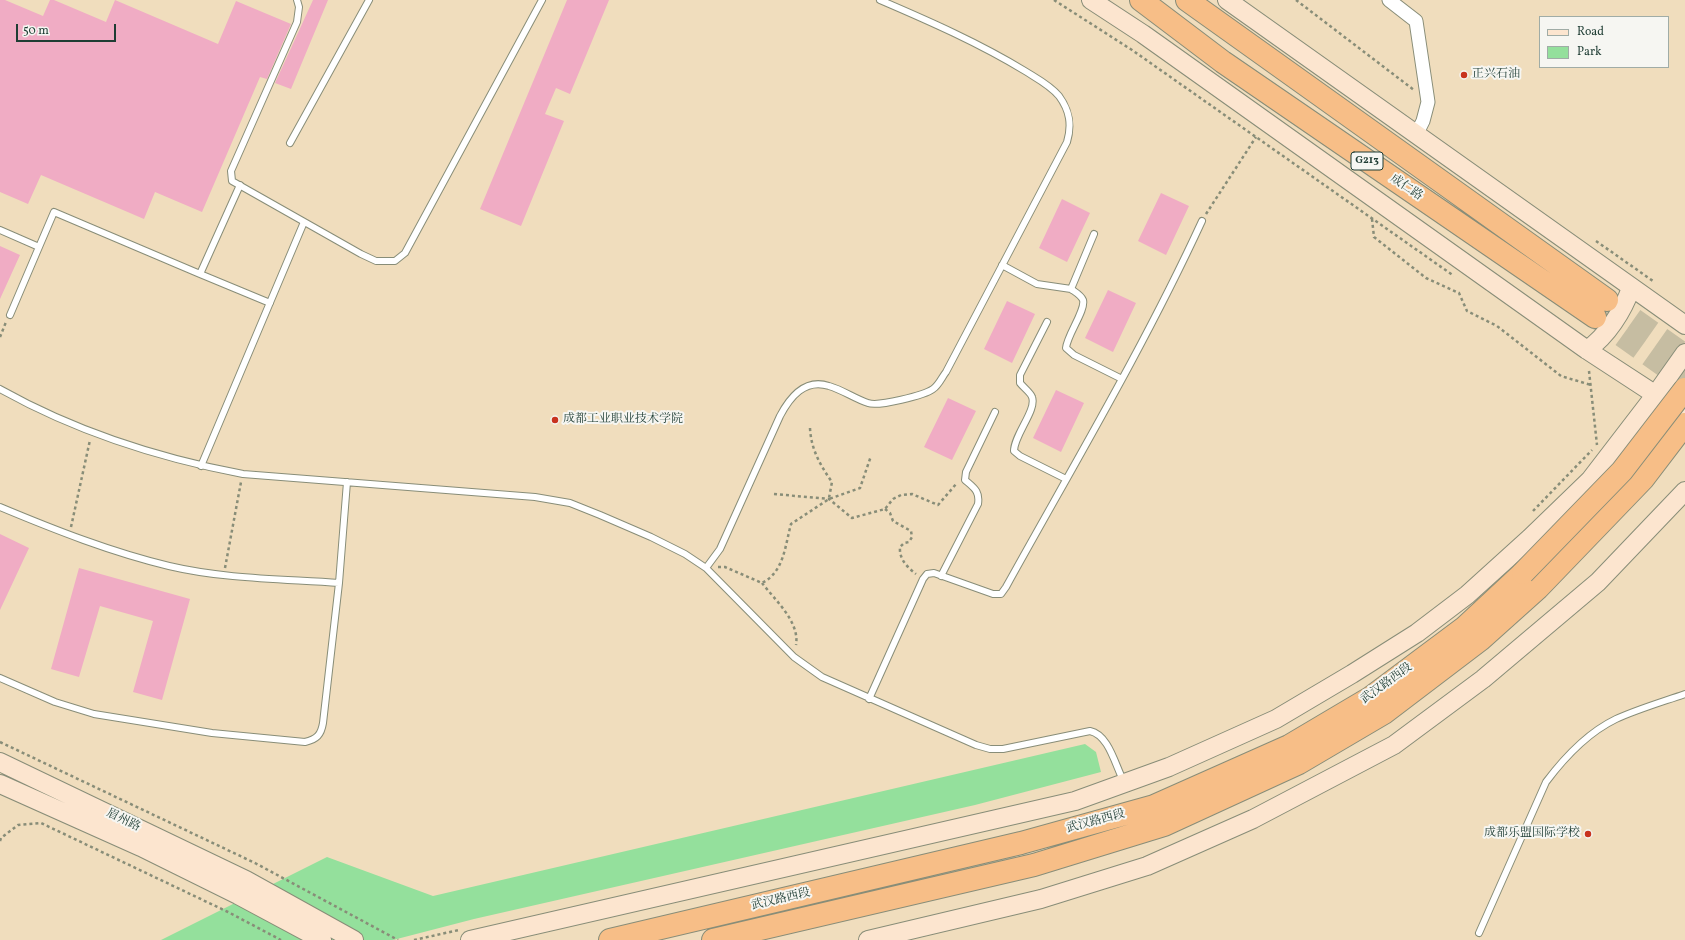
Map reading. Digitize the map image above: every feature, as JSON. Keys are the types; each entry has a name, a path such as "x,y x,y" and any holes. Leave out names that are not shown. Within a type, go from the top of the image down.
{"highway":[{"name":"成仁路","path":"1141,0 1223,62 1601,309 1187,0"},
{"path":"1531,580 1622,471 1685,389"},
{"path":"1531,580 1643,479 1685,424"},
{"name":"武汉路西段","path":"610,940 1022,843 1154,806 1289,746 1370,698 1531,580"},
{"name":"武汉路西段","path":"714,940 1034,865 1164,825 1299,763 1384,713 1480,640 1531,580"}],"main road":[{"path":"1091,0 1143,34 1585,358 1656,394 1685,414"},
{"path":"1227,0 1631,288 1685,324"},
{"path":"1585,358 1600,341 1626,302 1631,288"},
{"path":"467,934 1075,801 1169,767 1276,719 1417,633 1467,595 1530,538 1590,480 1656,394 1685,353"},
{"path":"868,940 1040,899 1147,866 1253,819 1394,745 1483,679 1598,582 1685,491"},
{"name":"眉州路","path":"1,765 242,887"},
{"path":"0,784 141,847 242,887 354,940"},
{"path":"242,887 322,940"}],"street":[{"path":"1389,0 1416,21 1428,102 1423,122 1416,135"}],"lane":[{"path":"297,0 299,7 296,22 231,171 232,181 376,261 395,261 404,253 542,0"},
{"path":"290,143 369,0"},
{"path":"706,568 720,549 789,398 800,389 814,384 829,386 871,404 924,393 934,389 946,372 1067,142 1071,128 1068,112 1059,96 1046,84 1004,59 882,0"},
{"path":"200,274 240,185"},
{"path":"10,314 54,212 270,302"},
{"path":"869,699 922,579 927,574 934,573 993,594 1001,594 1122,379 1176,276 1202,221"},
{"path":"200,466 304,222"},
{"path":"0,230 39,247"},
{"path":"1071,289 1094,234"},
{"path":"1002,265 1037,284 1071,289 1082,298 1084,305 1067,341 1066,348 1074,355 1122,379"},
{"path":"1047,322 1020,375 1020,382 1032,396 1033,404 1014,442 1014,451 1020,456 1066,479"},
{"path":"0,389 25,403 92,432 146,451 200,466 243,474 535,496 570,503 651,536 706,568 794,657 822,676 869,699 976,745 990,749 1003,750 1090,730 1098,732 1104,740 1124,783"},
{"path":"941,576 978,504 980,496 976,489 965,480 966,472 995,412"},
{"path":"0,678 55,702 94,714 212,733 305,742 315,740 322,731 323,727 339,583 347,482"},
{"path":"0,507 70,536 125,554 171,566 224,575 339,583"},
{"path":"1479,933 1546,782 1559,764 1590,737 1615,720 1685,694"}],"path":[{"path":"1054,0 1132,50 1455,277"},
{"path":"1296,0 1428,102"},
{"path":"1202,221 1256,137"},
{"path":"1372,219 1374,237 1426,278 1459,293 1467,311 1497,326 1561,376 1591,386"},
{"path":"0,337 10,314"},
{"path":"1532,513 1598,444 1590,371 1585,358"},
{"path":"810,428 811,443 821,466 832,482 829,499"},
{"path":"70,536 92,432"},
{"path":"762,583 771,578 780,566 791,524 829,499 860,488 871,456"},
{"path":"224,575 243,474"},
{"path":"774,494 829,499 852,518 885,509 901,495 912,494 938,505 956,484 965,480"},
{"path":"885,509 890,513 893,521 912,531 912,537 909,542 904,543 900,547 899,553 907,566 922,579"},
{"path":"706,568 725,567 762,583 790,618 797,638 794,657"},
{"path":"0,742 255,863 398,940"},
{"path":"0,839 18,825 41,823 228,912 281,940"},
{"path":"414,940 467,934"}],"green space":[{"path":"1085,744 1096,752 1101,772 975,805 474,919 393,940 161,940 327,857 433,896"}],"building":[{"path":"0,0 5,0 43,16 50,0 54,0 106,22 115,0 218,44 236,1 291,24 267,79 260,77 202,212 155,192 144,219 41,175 28,204 0,192"},
{"path":"313,0 328,0 291,89 275,83"},
{"path":"567,0 609,0 570,94 556,88 545,114 564,121 521,226 480,209"},
{"path":"1161,193 1189,206 1166,255 1138,241"},
{"path":"1062,199 1090,213 1067,262 1039,248"},
{"path":"0,246 20,255 0,299"},
{"path":"1108,290 1136,303 1113,352 1085,338"},
{"path":"1007,301 1035,314 1012,363 984,349"},
{"path":"1056,390 1084,403 1061,452 1033,438"},
{"path":"948,398 976,411 952,460 924,447"},
{"path":"0,534 29,548 0,610"},
{"path":"79,568 190,599 162,700 133,692 153,621 100,606 79,677 51,669"}],"tunnel":[{"path":"1607,300 1685,355"},
{"path":"1595,317 1685,381"}],"place":[{"name":"正兴石油","path":"1464,75"},
{"name":"成都工业职业技术学院","path":"555,420"},
{"name":"成都乐盟国际学校","path":"1588,834"}]}
